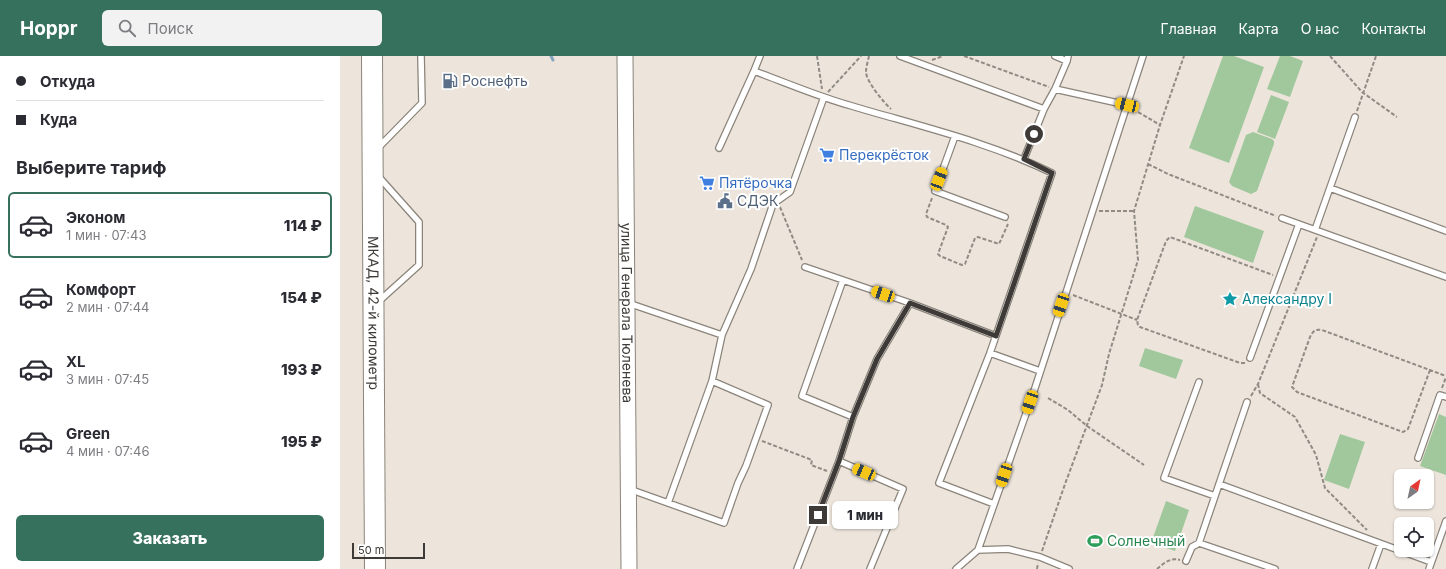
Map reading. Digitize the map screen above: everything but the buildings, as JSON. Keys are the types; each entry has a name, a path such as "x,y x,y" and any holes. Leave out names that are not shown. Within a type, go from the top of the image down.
{"highway":[{"name":"МКАД, 42-й километр","path":"372,56 375,569"}],"street":[{"name":"улица Генерала Тюленева","path":"625,56 629,569"}],"lane":[{"path":"373,306 419,265 419,222 372,162 422,103 421,56"},
{"path":"719,148 760,56"},
{"path":"900,56 912,58 1044,109"},
{"path":"1024,159 1044,109 1055,89 1068,58 1055,56"},
{"path":"956,569 978,550 1040,371 1143,56"},
{"path":"754,71 824,97 904,120 1024,159 1052,173 990,353 939,483 994,504"},
{"path":"1055,89 1127,105"},
{"path":"668,503 712,381 722,335 752,269 772,204 790,192 824,97"},
{"path":"1317,231 1330,188 1355,117"},
{"path":"955,136 935,191 1005,217"},
{"path":"1330,188 1446,231"},
{"path":"1282,218 1446,277"},
{"path":"1250,358 1299,224"},
{"path":"805,267 910,303 996,336"},
{"path":"843,280 802,396 853,417"},
{"path":"628,303 722,335"},
{"path":"797,569 839,461 853,417 877,359 910,303"},
{"path":"990,353 1040,371"},
{"path":"629,489 724,523 768,405 712,381"},
{"path":"1199,382 1164,478 1215,496"},
{"path":"1418,458 1440,395 1446,397"},
{"path":"1186,562 1192,547 1199,543 1247,402"},
{"path":"839,461 902,489 870,569"},
{"path":"1219,484 1431,562"},
{"path":"1429,569 1446,520"},
{"path":"1199,543 1275,569"},
{"path":"1372,569 1381,544"},
{"path":"978,550 1008,549 1040,557 1069,569"}],"path":[{"path":"817,56 824,97"},
{"path":"824,97 861,56"},
{"path":"869,56 866,73 874,88 887,105 904,120"},
{"path":"964,56 1055,89"},
{"path":"1037,569 1065,484 1102,386 1109,354 1138,260 1134,211 1160,124 1184,56"},
{"path":"1330,56 1362,92 1397,117"},
{"path":"1355,117 1362,92 1376,56"},
{"path":"1127,105 1160,124"},
{"path":"1148,164 1168,174 1282,218"},
{"path":"935,191 926,215 928,218 948,227 938,254 962,265 965,264 976,236 1000,244 1008,223 1008,220 1005,217"},
{"path":"780,206 805,267"},
{"path":"1092,211 1134,211"},
{"path":"1247,402 1258,384 1317,231"},
{"path":"1250,358 1248,362 1243,364 1138,325 1137,320 1166,241 1170,237 1280,277"},
{"path":"1065,292 1137,320"},
{"path":"1430,370 1408,429 1403,432 1297,392 1292,387 1312,332 1317,329 1430,370 1446,377 1440,395"},
{"path":"1258,384 1260,393 1295,417 1316,456 1325,488 1381,544"},
{"path":"1048,398 1068,410 1087,426 1144,465"},
{"path":"756,439 812,460 811,465 834,474"},
{"path":"1157,569 1168,560 1176,558 1186,562"}],"green space":[{"path":"1223,56 1234,56 1264,67 1229,163 1189,148"},
{"path":"1280,56 1290,56 1303,61 1290,97 1267,89"},
{"path":"1271,95 1289,102 1275,139 1257,132"},
{"path":"1253,132 1272,139 1274,144 1257,191 1251,194 1232,186 1229,182 1246,135"},
{"path":"1195,206 1264,231 1253,263 1184,237"},
{"path":"1145,348 1183,360 1176,379 1139,366"},
{"path":"1439,414 1446,417 1446,475 1434,471 1434,469 1420,466"},
{"path":"1340,434 1365,442 1349,489 1324,480"},
{"path":"1166,501 1189,510 1175,551 1151,543"}],"waterway":[{"path":"551,56 553,60"}],"place":[{"name":"Роснефть","path":"450,81"},
{"name":"Перекрёсток","path":"827,155"},
{"name":"Пятёрочка","path":"707,183"},
{"name":"СДЭК","path":"725,201"},
{"name":"Александру I","path":"1230,299"},
{"name":"Солнечный","path":"1095,541"}],"route":[{"path":"818,515 839,461 853,417 877,359 910,303 996,336 1052,173 1024,159 1034,134"}]}
